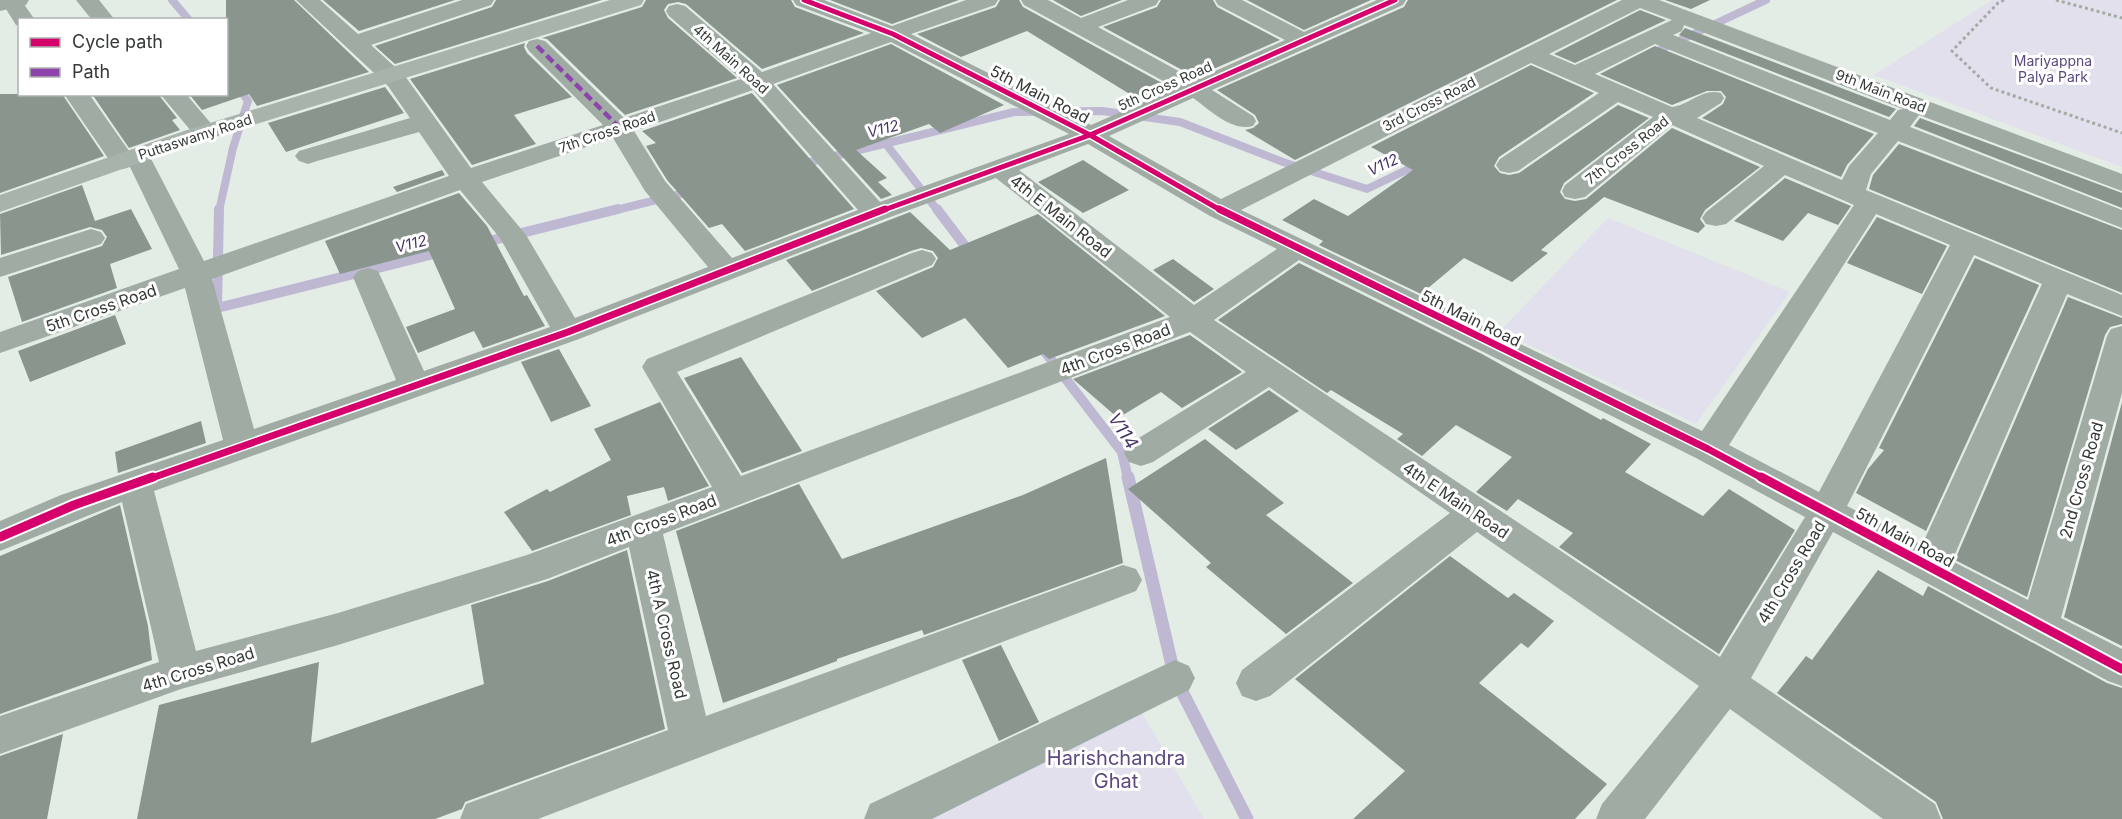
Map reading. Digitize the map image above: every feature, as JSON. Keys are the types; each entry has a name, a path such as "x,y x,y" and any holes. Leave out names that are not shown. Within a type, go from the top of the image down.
{"main road":[{"name":"Puttaswamy Road","path":"0,203 234,124 633,0"}],"street":[{"path":"87,0 103,18"},
{"path":"355,43 483,0"},
{"name":"5th Main Road","path":"804,0 893,34 1090,135 1220,210 1708,449 2122,669"},
{"name":"7th Cross Road","path":"209,271 465,179 759,81 987,0"},
{"path":"1032,0 1193,88 1244,121"},
{"path":"1080,27 1148,0"},
{"path":"1226,0 1302,40"},
{"name":"5th Cross Road","path":"0,537 74,505 568,332 875,213 1090,135 1395,0"},
{"name":"9th Main Road","path":"1639,0 2122,183"},
{"name":"3rd Cross Road","path":"1220,210 1639,0"},
{"path":"7,2 22,18"},
{"path":"320,4 355,43 392,75 465,179 512,235 568,332"},
{"name":"4th Main Road","path":"677,11 759,81 825,159 875,213"},
{"path":"1509,165 1595,83 1668,41 1703,24"},
{"path":"1668,41 2122,220"},
{"path":"537,46 619,128 665,198 727,271"},
{"path":"1528,54 1860,198 2122,306"},
{"path":"78,96 130,158 209,271 242,446"},
{"path":"174,96 206,133"},
{"name":"7th Cross Road","path":"1575,191 1670,115 1691,112 1712,98"},
{"path":"1708,449 1860,198 1858,172 1916,105"},
{"path":"308,156 425,122"},
{"path":"1716,218 1782,164"},
{"name":"4th E Main Road","path":"1001,169 1193,320 1726,683 1919,819"},
{"path":"0,268 91,238"},
{"name":"4th Cross Road","path":"1618,819 1726,683 1827,511 1966,242"},
{"name":"4th Cross Road","path":"0,735 181,672 382,616 534,568 1193,320 1297,248"},
{"path":"733,493 658,368 922,259"},
{"name":"5th Cross Road","path":"0,343 209,271"},
{"path":"368,277 415,386"},
{"path":"1931,566 2058,280"},
{"name":"2nd Cross Road","path":"2040,625 2122,336"},
{"path":"1141,453 1268,372"},
{"path":"135,484 181,672"},
{"path":"1256,683 1476,513"},
{"name":"4th A Cross Road","path":"643,527 691,741"},
{"path":"482,819 1123,580"},
{"path":"886,819 1175,678"}],"path":[{"path":"2004,0 1998,3 1952,51 1991,88 2122,133"},
{"path":"2056,0 2122,18"}],"green space":[{"name":"Mariyappna Palya Park","path":"1992,0 2122,0 2122,167 1874,75"},
{"path":"1608,218 1790,292 1696,424 1500,331"},
{"name":"Harishchandra Ghat","path":"1138,706 1204,819 868,819"}],"building":[{"path":"226,0 294,0 369,72 257,106 249,94 202,110 191,96 228,96 228,18 226,18"},
{"path":"323,0 455,0 359,31"},
{"path":"496,0 602,0 395,64 375,46 492,7"},
{"path":"646,0 791,0 795,7 864,33 762,69 686,4 678,2 668,4 664,10 668,18 737,78 625,115 547,39 542,38 642,7"},
{"path":"830,0 959,0 892,24"},
{"path":"1000,0 1019,0 1023,7 1171,88 1141,101 1027,31 961,57 917,34 996,7"},
{"path":"1053,0 1122,0 1081,16"},
{"path":"1161,0 1213,0 1217,7 1280,40 1195,77 1103,27 1157,7"},
{"path":"1247,0 1371,0 1304,30"},
{"path":"1408,0 1617,0 1295,160 1245,130 1259,123 1255,115 1217,90 1404,7"},
{"path":"1665,0 1710,0 1691,9"},
{"path":"1640,10 1666,20 1575,63 1554,54"},
{"path":"1685,28 1896,109 1889,117 1679,35"},
{"path":"525,43 527,53 572,97 514,115 536,144 472,165 410,79"},
{"path":"891,44 1004,105 940,133 929,124 856,150 887,178 878,182 892,195 881,199 777,85"},
{"path":"1655,46 1874,134 1847,165 1841,177 1702,118 1723,104 1726,97 1721,91 1707,91 1672,105 1600,74"},
{"path":"1531,65 1594,93 1499,157 1494,166 1500,173 1509,175 1519,173 1618,105 1649,118 1564,183 1560,192 1565,199 1575,201 1586,199 1672,128 1760,167 1705,210 1700,219 1705,226 1698,233 1604,197 1541,250 1548,253 1512,282 1464,258 1421,294 1319,245 1323,241 1282,220 1314,199 1348,216 1413,170 1371,147"},
{"path":"385,87 404,113 286,152 268,123"},
{"path":"752,93 854,209 745,251 722,224 709,228 667,180 646,146 656,143 642,131"},
{"path":"0,94 63,96 104,156 0,193"},
{"path":"93,96 160,96 177,118 172,120 180,130 129,148"},
{"path":"1920,118 2122,193 2122,208 1914,126"},
{"path":"1899,144 2122,230 2122,293 1869,189 1873,175"},
{"path":"1083,160 1129,190 1083,213 1038,182"},
{"path":"442,170 445,175 397,192 393,187"},
{"path":"1785,178 1851,206 1838,225 1808,213 1783,241 1734,221"},
{"path":"82,185 95,221 131,209 152,249 110,264 117,288 22,322 8,277 102,246 107,237 102,230 90,227 1,255 0,214"},
{"path":"459,193 487,226 524,296 527,295 545,326 483,348 474,331 418,353 406,327 455,309 429,251 340,274 325,241"},
{"path":"910,212 950,250 1038,214 1165,316 1049,359 1043,354 1008,368 965,318 922,338 876,291 933,267 938,258 933,251 921,248 911,251 812,291 786,260"},
{"path":"1877,217 1947,246 1922,294 1847,263"},
{"path":"1975,258 2039,285 1926,531 1856,493 1868,469 1884,450 1879,448"},
{"path":"1173,259 1214,289 1194,302 1153,270"},
{"path":"1299,263 1482,354 1601,420 1603,418 1651,444 1625,472 1703,516 1729,489 1795,530 1719,654 1559,547 1573,533 1518,499 1507,511 1476,492 1512,457 1456,425 1422,456 1397,439 1403,434 1331,390 1327,393 1218,320"},
{"path":"2068,297 2122,318 2122,324 2110,327 2105,335 2027,597 1955,560"},
{"path":"115,315 126,344 30,382 18,351"},
{"path":"1190,335 1242,372 1182,408 1161,392 1118,418 1073,379"},
{"path":"559,349 591,406 551,422 521,362"},
{"path":"741,357 802,451 742,473 684,378"},
{"path":"1269,390 1299,411 1236,450 1208,429"},
{"path":"660,402 709,486 668,501 664,487 627,496 631,515 532,551 504,512 547,489 550,492 611,460 594,429"},
{"path":"2122,402 2122,646 2064,617"},
{"path":"201,421 206,443 118,473 115,452"},
{"path":"1205,439 1284,503 1266,515 1353,583 1286,634 1206,567 1211,563 1128,489"},
{"path":"1106,458 1123,563 924,635 922,630 837,659 837,661 723,703 676,531 799,484 842,559 1023,495"},
{"path":"120,505 148,626 152,660 0,714 0,556"},
{"path":"627,550 665,729 465,802 462,809 435,819 137,819 159,705 319,662 311,743 484,684 471,605 548,581"},
{"path":"1450,556 1508,598 1514,593 1554,621 1528,648 1521,643 1479,683 1607,784 1575,819 1353,819 1405,771 1295,679"},
{"path":"1878,570 1923,596 1928,586 2107,683 2122,688 2122,819 1943,819 1936,802 1777,693 1806,656 1812,660"},
{"path":"1001,645 1039,722 999,741 962,660"},
{"path":"63,734 47,819 0,819 0,756"}],"waterway":[{"name":"V112","path":"172,0 187,18"},
{"name":"V112","path":"1649,55 1766,0"},
{"name":"V112","path":"219,211 233,148 248,101 237,85"},
{"name":"V112","path":"798,165 1014,112 1102,111 1180,122 1283,162 1367,189 1421,163"},
{"name":"V114","path":"886,144 938,211"},
{"name":"V112","path":"612,211 693,191"},
{"name":"V112","path":"219,209 217,308 442,252"},
{"name":"V112","path":"481,243 618,209"},
{"name":"V114","path":"937,209 971,254"},
{"name":"V114","path":"1042,348 1122,452 1128,479"},
{"name":"V114","path":"1128,477 1175,678 1247,819"}],"marked path":[{"path":"537,46 619,127"}],"cycle path":[{"path":"804,0 893,34 1090,135 1220,210 1708,449 2122,669"},
{"path":"0,537 74,505 568,332 875,213 1090,135 1395,0"}]}
